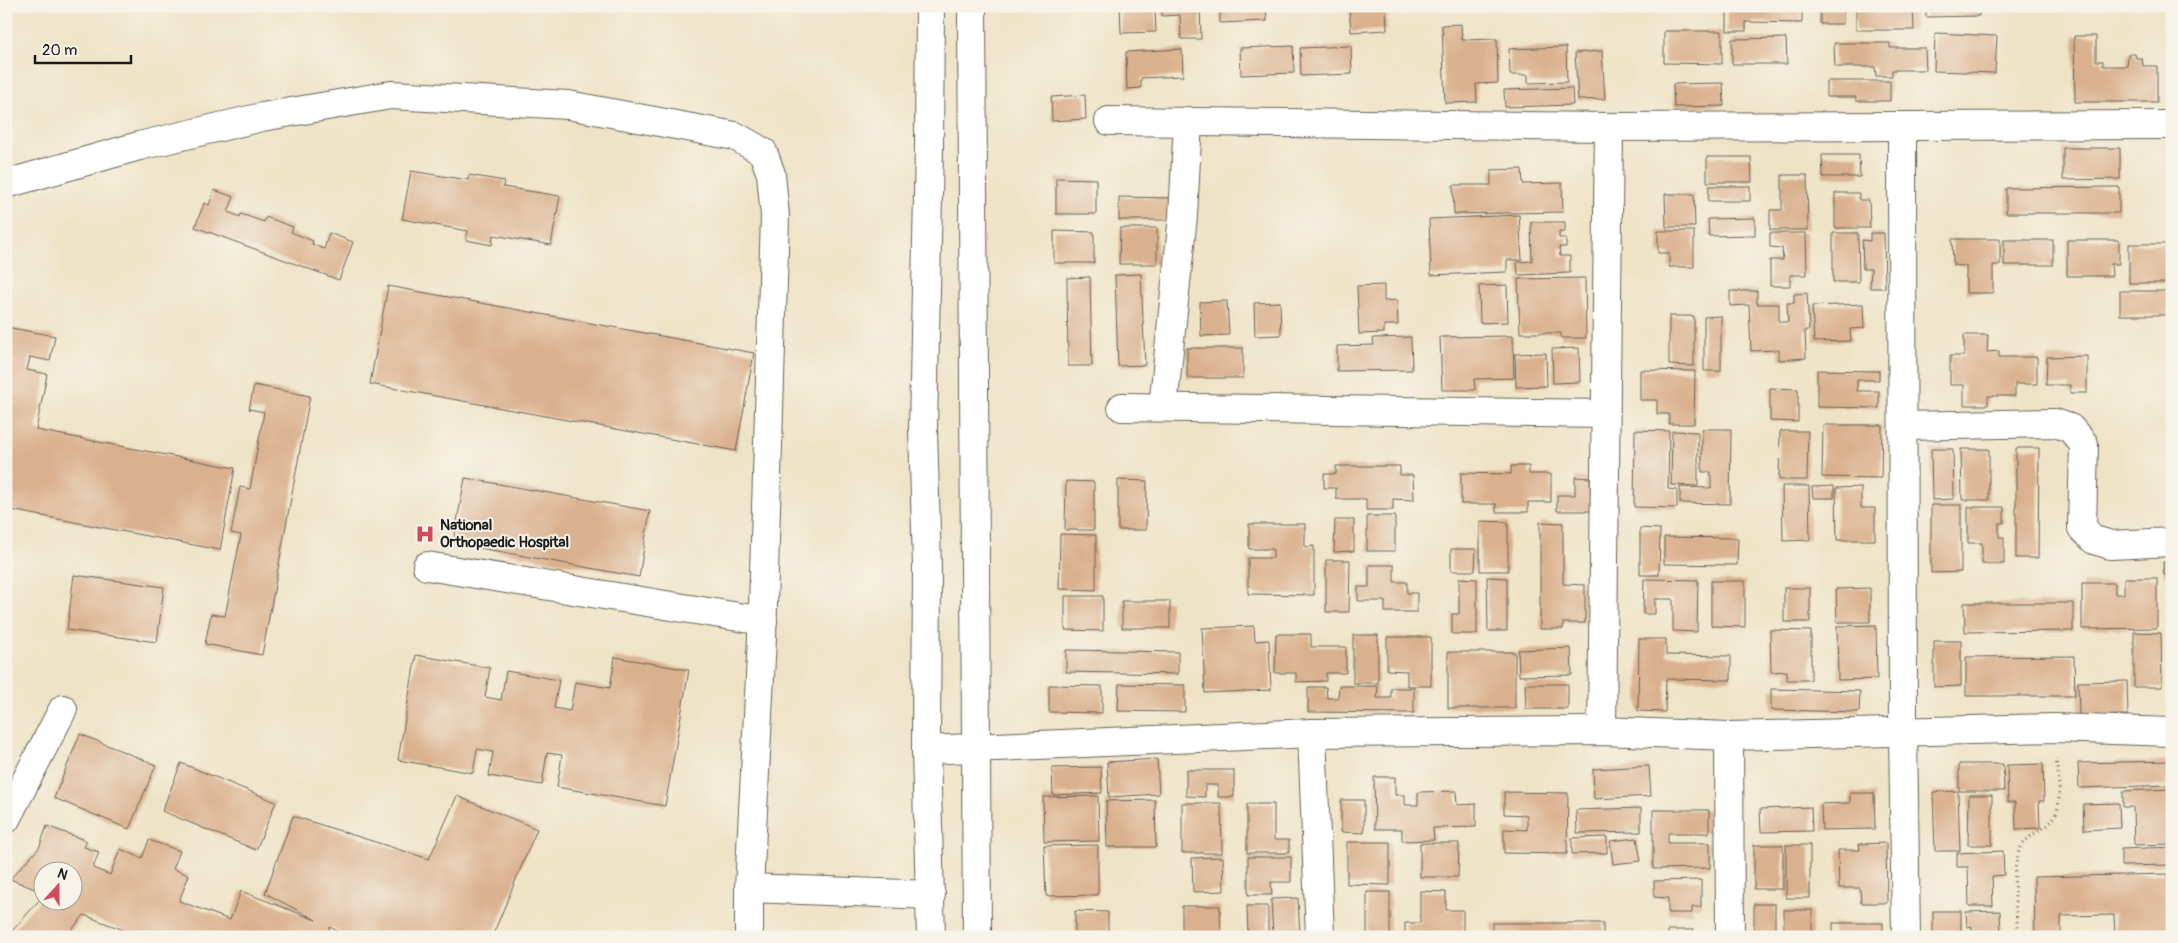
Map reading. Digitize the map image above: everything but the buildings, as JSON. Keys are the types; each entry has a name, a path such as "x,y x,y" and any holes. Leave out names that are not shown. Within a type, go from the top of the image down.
{"street":[{"path":"930,6 923,429 927,566 926,750 931,937"},
{"path":"972,6 978,937"},
{"path":"6,184 139,146 262,117 391,95 568,105 735,136 763,152 771,174 776,216 763,621 749,888 749,937"},
{"path":"1109,121 1609,126 2172,125"},
{"path":"1163,407 1183,216 1188,121"},
{"path":"1602,731 1609,126"},
{"path":"1902,126 1903,733 1906,937"},
{"path":"1122,407 1605,414"},
{"path":"1903,426 2055,423 2070,428 2084,444 2082,528 2094,540 2111,545 2172,542"},
{"path":"427,566 763,621"},
{"path":"6,819 63,709"},
{"path":"926,750 1312,733 1602,731 1730,736 2054,728 2172,732"},
{"path":"1312,733 1320,937"},
{"path":"1730,736 1730,937"},
{"path":"749,888 931,896"}],"path":[{"path":"2019,937 2015,906 2016,865 2019,851 2026,838 2048,826 2057,813 2059,792 2054,728"}],"place":[{"name":"National Orthopaedic Hospital","path":"425,534"}]}
